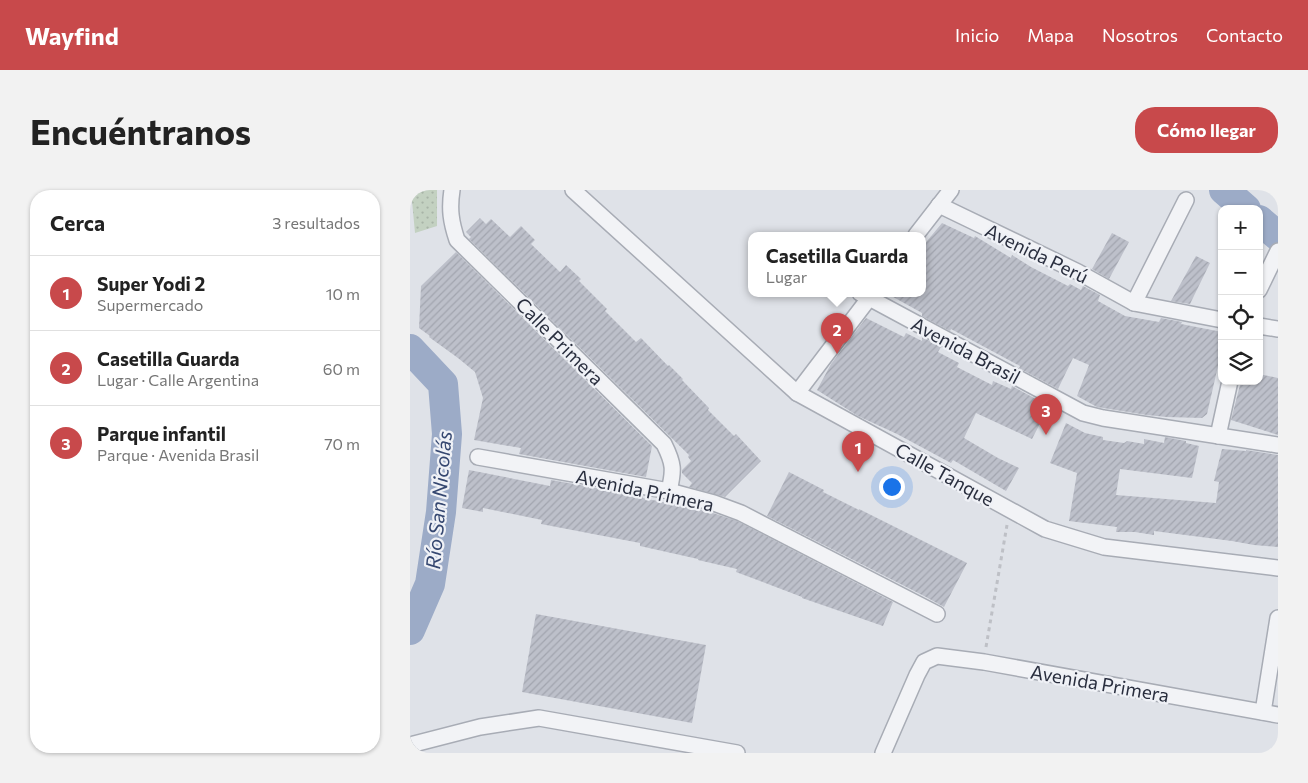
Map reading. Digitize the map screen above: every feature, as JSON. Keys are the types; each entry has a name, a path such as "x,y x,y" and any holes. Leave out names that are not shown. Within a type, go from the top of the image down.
{"street":[{"name":"Calle Primera","path":"452,190 450,202 451,221 457,240 664,444 672,461 672,479 669,491"},
{"name":"Calle Tanque","path":"572,190 797,393 1045,529 1104,547 1278,568"},
{"path":"918,232 951,190"},
{"path":"1134,303 1186,200"},
{"name":"Avenida Perú","path":"939,205 1078,272 1134,303 1218,319"},
{"path":"1263,282 1277,252"},
{"path":"797,393 865,297"},
{"name":"Avenida Brasil","path":"872,297 1083,412 1102,418 1278,445"},
{"path":"1263,327 1278,329"},
{"path":"1218,436 1229,385"},
{"name":"Avenida Primera","path":"478,457 669,491 714,503 740,513 937,614"},
{"path":"1263,712 1278,618"},
{"name":"Avenida Primera","path":"883,753 924,662 937,656 984,662 1278,715"},
{"path":"413,744 480,727 539,718 736,753"}],"path":[{"path":"984,662 1010,510"}],"green space":[{"path":"411,190 437,190 437,226 415,233"}],"building":[{"path":"480,218 486,224 491,219 510,237 521,226 535,240 531,244 560,272 566,265 581,279 579,281 607,309 605,311 636,342 641,338 683,379 709,408 708,410 734,436 736,434 761,461 725,497 689,487 692,483 682,473 682,470 691,461 688,457 689,455 469,239 471,237 466,232"},
{"path":"942,223 974,238 975,236 1011,258 1012,255 1068,286 1070,284 1081,290 1083,286 1100,295 1098,301 1125,316 1159,322 1161,318 1218,331 1218,366 1207,414 1202,418 1167,417 1097,407 1077,396 1089,365 1073,358 1058,389 1019,368 1020,366 951,329 950,331 922,316 922,313 893,297 926,297 926,242"},
{"path":"1112,233 1129,242 1109,279 1092,269"},
{"path":"456,252 652,446 646,477 519,454 521,448 474,440 483,398 475,372 419,328 421,286"},
{"path":"1196,256 1210,263 1190,304 1171,301"},
{"path":"866,318 904,337 906,333 922,341 922,337 941,347 938,352 959,363 957,367 992,385 993,381 1011,389 1012,386 1049,406 1032,439 976,413 964,438 1019,468 1006,491 953,460 951,463 897,434 858,416 817,390 831,364"},
{"path":"1263,375 1278,378 1278,435 1231,420 1240,385 1263,385"},
{"path":"1066,423 1085,433 1103,437 1103,440 1144,444 1144,439 1164,443 1165,437 1186,441 1186,443 1199,446 1192,478 1120,469 1116,495 1216,503 1219,482 1214,481 1222,449 1246,450 1278,455 1278,547 1154,531 1154,535 1116,532 1117,527 1069,521 1077,473 1050,463"},
{"path":"469,470 550,486 551,480 643,496 643,498 672,504 674,502 710,512 737,521 893,602 883,626 802,598 736,572 737,569 640,546 640,543 541,524 542,520 483,508 483,512 462,508"},
{"path":"789,472 824,490 823,492 967,563 944,607 767,516"},
{"path":"536,614 706,645 692,723 522,692"}],"waterway":[{"path":"1224,190 1241,205"},
{"path":"1263,223 1278,236"},
{"name":"Río San Nicolás","path":"410,349 443,384 447,434 441,512 430,584 410,630"}],"place":[{"name":"Casetilla Guarda","path":"837,354"},
{"name":"Parque infantil","path":"1046,435"},
{"name":"Super Yodi 2","path":"858,472"}]}
